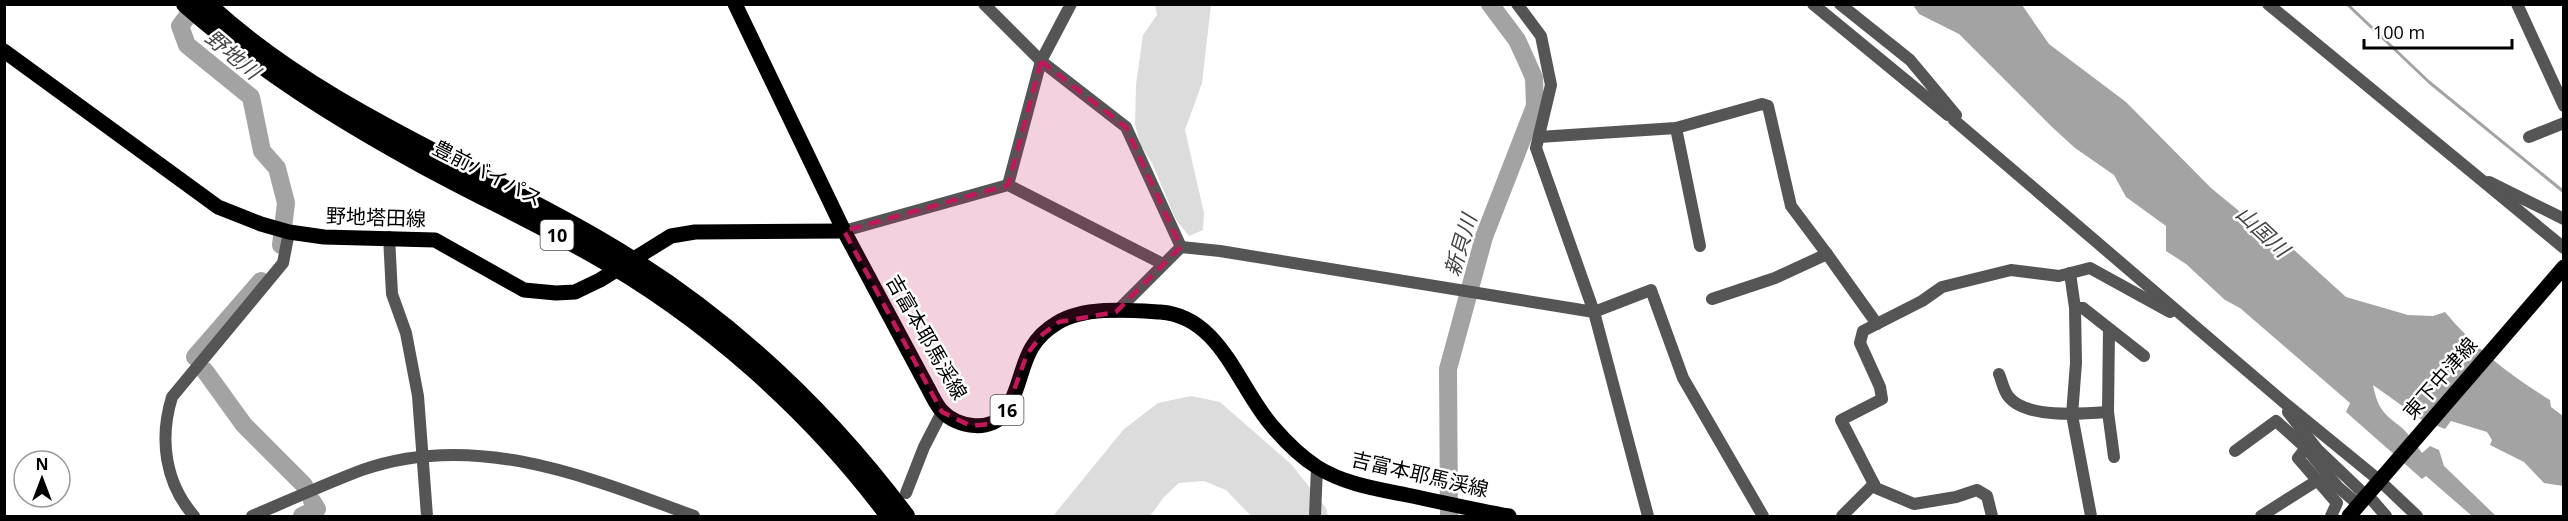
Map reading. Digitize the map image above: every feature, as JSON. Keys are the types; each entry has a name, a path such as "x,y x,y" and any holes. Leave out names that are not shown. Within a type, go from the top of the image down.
{"highway":[{"name":"豊前バイパス","path":"185,4 258,64 348,123 624,264 700,306 784,378 829,423 906,516"},
{"name":"豊前バイパス","path":"207,4 292,70 356,112 505,189 624,264 773,389 818,432 870,490 889,516"}],"main road":[{"name":"吉富本耶馬渓線","path":"735,4 844,231 942,412 956,422 970,426 990,424 1006,412 1027,354 1043,334 1059,322 1091,313 1162,312 1183,317 1201,327 1218,346 1272,426 1317,467 1355,484 1509,516"},
{"name":"野地塔田線","path":"4,51 218,207 289,232 324,237 435,240 524,290 575,292 671,236 695,232 844,231"},
{"name":"東下中津線","path":"2368,508 2380,481 2564,267"}],"street":[{"path":"984,4 1041,61 1126,127 1181,247"},
{"path":"1008,185 1041,61 1071,4"},
{"path":"1518,4 1541,36 1551,85 1536,148 1594,312 1648,516"},
{"path":"1814,4 1954,120 2287,405 2380,481 2417,516"},
{"path":"1840,4 1910,60 1956,116 1954,120"},
{"path":"2268,4 2564,248"},
{"path":"2517,4 2564,106"},
{"path":"1539,137 1676,128 1762,104 1768,106 1791,206 1876,324"},
{"path":"2529,137 2564,123"},
{"path":"1676,128 1700,246"},
{"path":"2479,179 2501,187 2564,219"},
{"path":"844,231 1008,185 1164,264"},
{"path":"194,516 181,502 168,474 165,452 168,410 172,397 283,263 289,232"},
{"path":"389,237 392,294 406,333 418,396 427,516"},
{"path":"1116,312 1181,247"},
{"path":"1181,247 1220,251 1453,291 1594,312 1651,290 1683,378 1763,516"},
{"path":"1712,299 1775,278 1827,254"},
{"path":"1992,516 1987,496 1977,490 1956,497 1914,504 1876,488 1841,420 1882,399 1880,387 1860,342 1863,331 1922,301 1942,287 2011,270 2059,276 2090,268 2174,314 2180,312"},
{"path":"2070,273 2075,308 2076,363 2072,415 2091,516"},
{"path":"2075,308 2083,308 2144,356"},
{"path":"2109,329 2108,412 2115,457"},
{"path":"2000,374 2009,397 2022,406 2072,415 2108,412"},
{"path":"2287,405 2287,411 2338,488 2368,508"},
{"path":"906,494 924,447 942,412"},
{"path":"2235,451 2276,421 2309,446"},
{"path":"2309,446 2298,458 2337,503 2331,516"},
{"path":"252,516 363,470 421,458 474,455 534,462 606,484 694,516"},
{"path":"1315,516 1317,467"},
{"path":"2261,516 2318,480"},
{"path":"1842,516 1874,484"}],"highlighted area":[{"path":"1041,61 1126,127 1181,247 1116,312 1059,322 1043,334 1027,354 1006,413 990,424 971,426 942,412 844,231 1008,185"}],"shaded area":[{"path":"1155,5 1211,5 1202,83 1185,130 1204,213 1203,230 1189,236 1176,220 1152,163 1140,144 1135,124 1136,85 1143,35 1157,15"},
{"path":"1191,396 1220,402 1291,464 1326,508 1328,516 1251,516 1226,490 1204,481 1179,483 1164,497 1150,516 1053,516 1124,429 1158,403"}],"water":[{"name":"山国川","path":"1913,5 2022,5 2049,44 2126,102 2211,188 2250,220 2293,249 2346,297 2408,315 2433,316 2445,312 2481,349 2507,371 2550,400 2551,407 2563,416 2563,486 2544,483 2524,462 2490,445 2492,440 2487,432 2451,421 2445,429 2422,420 2373,385 2382,410 2407,433 2422,453 2430,446 2439,450 2444,466 2496,516 2472,516 2426,476 2422,479 2346,412 2350,403 2240,308 2225,300 2186,264 2166,251 2166,226 2126,197 2114,175 2075,148 1959,34 1919,14"}],"waterway":[{"name":"野地川","path":"197,4 180,26 187,45 251,97 262,151 277,168 286,203 281,245"},
{"name":"新貝川","path":"1449,516 1448,369 1484,237 1535,106 1534,78 1527,62 1517,40 1490,4"},
{"path":"2347,4 2429,82 2564,192"},
{"name":"野地川","path":"195,357 261,281"},
{"name":"野地川","path":"205,371 244,425 304,485"},
{"name":"野地川","path":"302,516 317,509 312,501"}]}
